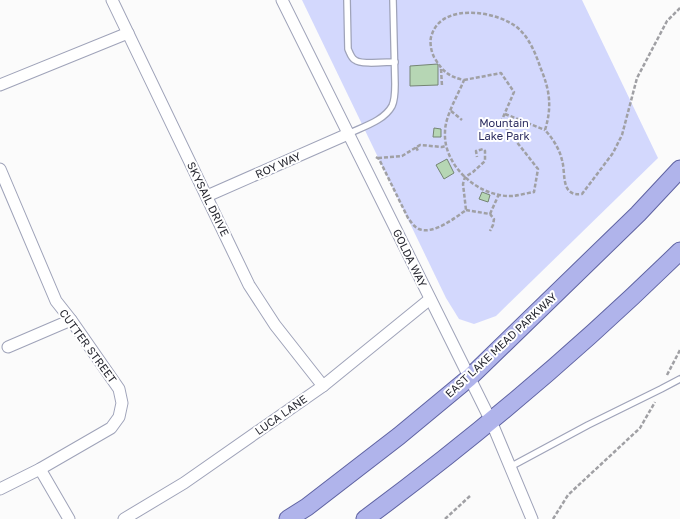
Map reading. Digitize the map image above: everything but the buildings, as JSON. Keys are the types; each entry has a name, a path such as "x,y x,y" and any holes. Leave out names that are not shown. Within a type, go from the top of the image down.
{"main road":[{"name":"EAST LAKE MEAD PARKWAY","path":"288,519 307,507 393,441 470,378 638,214 680,168"},
{"path":"365,519 491,421 582,343 680,251"}],"street":[{"name":"SKYSAIL DRIVE","path":"112,0 249,285 275,325 323,386"},
{"name":"GOLDA WAY","path":"282,0 491,421 532,519"},
{"path":"0,85 128,33"},
{"name":"ROY WAY","path":"207,196 348,134"},
{"name":"CUTTER STREET","path":"0,169 56,301 119,389 122,403 119,417 111,428 40,469 0,489"},
{"name":"LUCA LANE","path":"124,519 184,482 323,386 430,299"},
{"path":"8,347 71,320"},
{"path":"40,469 69,519"}],"lane":[{"path":"347,0 348,49 350,55 354,60 360,62 395,62"},
{"path":"348,134 384,116 392,106 395,96 393,0"},
{"path":"510,468 588,425 680,379"}],"path":[{"path":"504,114 545,130 552,137 560,153 564,166 564,181 567,188 571,193 582,194 613,153 622,135 637,78 667,21 680,8"},
{"path":"464,80 445,130 446,146 452,165 472,183 488,191 512,196 534,192 538,169 501,122 514,92 501,74 464,80 446,74 441,69 433,55 430,40 434,28 441,21 456,14 477,14 499,17 510,22 519,29 534,52 548,88 550,111 545,130"},
{"path":"441,69 442,86"},
{"path":"451,111 462,120"},
{"path":"446,146 420,145 402,156 382,158 376,157 379,159 408,218 413,225 420,230 437,228 466,210 490,214 494,219 490,231"},
{"path":"416,147 418,151"},
{"path":"466,210 463,184 466,177 485,161 483,149 476,151 477,157"},
{"path":"490,214 499,194"},
{"path":"553,519 568,495 640,428 652,410 662,389 666,376 680,350"},
{"path":"445,519 470,496"}],"green space":[{"name":"Mountain Lake Park","path":"302,0 582,0 658,158 496,316 474,324 459,319 446,298"}]}
